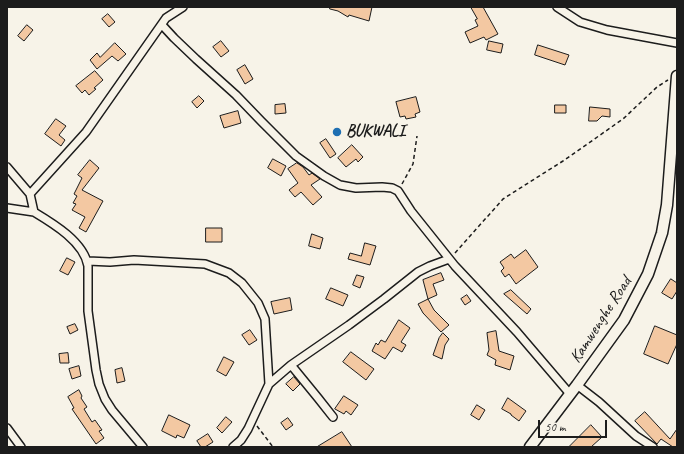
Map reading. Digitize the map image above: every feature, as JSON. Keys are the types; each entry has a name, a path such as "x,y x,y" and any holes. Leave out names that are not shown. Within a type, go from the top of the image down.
{"main road":[{"name":"Kamwenghe Road","path":"530,447 624,320 651,268 662,233 668,205 677,76"}],"street":[{"path":"30,194 86,132 166,18 182,7"},
{"path":"557,7 580,22 607,30 677,43"},
{"path":"162,25 196,59 236,95 296,156 324,176 340,185 356,188 392,188 398,191 411,211 449,259 517,332 570,394"},
{"path":"7,167 30,194 34,212"},
{"path":"7,208 34,212 73,239 82,250 88,261 88,311 99,384 105,399 112,410 143,447"},
{"path":"233,447 241,440 252,421 269,384 291,366 349,326 418,272 449,259"},
{"path":"88,261 110,262 134,260 205,264 230,273 242,283 258,303 265,319 269,384"},
{"path":"291,366 333,417"},
{"path":"577,385 599,402 636,436 653,447"},
{"path":"7,428 21,447"}],"path":[{"path":"449,259 502,199 563,161 623,119 657,87 677,76"},
{"path":"398,191 413,164 417,136"},
{"path":"252,421 273,447"}],"building":[{"path":"330,7 372,7 369,21 349,15 348,17 338,11 330,9"},
{"path":"471,7 483,7 498,34 486,40 484,37 470,43 465,32 478,26 475,20 477,19"},
{"path":"108,14 115,22 109,27 102,19"},
{"path":"27,25 33,30 24,41 18,36"},
{"path":"221,41 229,51 221,57 213,47"},
{"path":"489,41 503,44 501,53 487,50"},
{"path":"115,43 126,54 118,61 112,56 97,69 90,60 97,53 100,57"},
{"path":"538,45 569,55 565,65 535,55"},
{"path":"245,65 253,79 245,84 237,70"},
{"path":"95,71 103,80 89,95 85,90 82,93 76,86"},
{"path":"199,96 204,101 197,108 192,102"},
{"path":"416,97 420,112 415,114 416,117 406,119 405,116 400,117 396,102"},
{"path":"285,104 286,113 275,114 275,105"},
{"path":"555,105 566,105 566,113 555,113"},
{"path":"590,107 610,109 610,117 602,116 597,121 589,121"},
{"path":"238,111 241,123 224,128 220,116"},
{"path":"56,119 66,126 59,135 65,140 61,146 45,134"},
{"path":"326,139 336,154 330,158 320,143"},
{"path":"352,145 363,157 358,162 356,159 346,167 338,158"},
{"path":"273,159 286,166 281,176 268,168"},
{"path":"90,160 99,168 82,190 103,201 86,232 79,228 85,217 72,210 76,204 73,203 77,196 74,194 82,178 78,175"},
{"path":"297,163 303,167 309,175 312,173 320,179 311,185 322,197 313,205 301,192 295,197 289,190 298,183 288,169"},
{"path":"206,228 222,228 222,242 206,242"},
{"path":"312,234 323,238 320,249 309,246"},
{"path":"365,243 376,246 370,265 348,259 350,253 361,256"},
{"path":"526,250 538,267 516,284 509,274 505,277 501,271 504,268 500,262 511,254 514,258"},
{"path":"67,258 75,262 68,275 60,271"},
{"path":"441,273 444,280 433,284 437,295 428,299 423,280"},
{"path":"357,275 364,277 360,288 353,285"},
{"path":"671,279 677,283 677,291 672,299 662,293"},
{"path":"331,288 348,295 343,306 326,299"},
{"path":"511,290 531,309 527,314 504,294"},
{"path":"467,295 471,301 465,305 461,299"},
{"path":"290,298 292,310 274,314 271,302"},
{"path":"428,299 434,310 449,325 441,332 423,313 418,304"},
{"path":"399,320 410,328 401,342 406,345 402,352 393,347 385,359 372,351 376,343 378,345 381,340 385,342"},
{"path":"75,324 78,330 70,334 67,327"},
{"path":"655,326 677,335 677,344 668,364 644,354"},
{"path":"250,330 257,340 249,345 242,335"},
{"path":"496,331 499,351 514,356 510,370 495,365 496,360 487,355 489,350 487,333"},
{"path":"443,333 449,339 445,345 442,359 433,355 439,338"},
{"path":"351,352 374,369 366,380 343,362"},
{"path":"68,353 69,363 60,363 59,354"},
{"path":"224,357 234,362 226,376 217,371"},
{"path":"79,366 81,376 72,379 69,369"},
{"path":"122,368 125,381 117,383 115,370"},
{"path":"294,377 300,384 293,391 286,384"},
{"path":"79,390 82,396 81,398 87,407 84,409 92,422 95,420 102,430 99,431 104,438 96,444 72,409 74,408 68,397"},
{"path":"344,396 358,405 351,415 346,411 344,414 335,409"},
{"path":"508,398 526,411 519,421 502,409"},
{"path":"477,405 485,410 479,420 471,415"},
{"path":"645,412 670,439 677,429 677,447 673,447 661,439 657,444 635,421"},
{"path":"169,415 190,425 184,438 177,435 176,438 162,431"},
{"path":"226,417 232,422 222,433 217,428"},
{"path":"288,418 293,425 286,430 281,423"},
{"path":"591,425 602,437 591,447 569,447"},
{"path":"342,432 352,447 317,447"},
{"path":"208,434 213,442 205,447 201,447 197,441"}],"place":[{"name":"BUKWALI","path":"337,132"}]}
